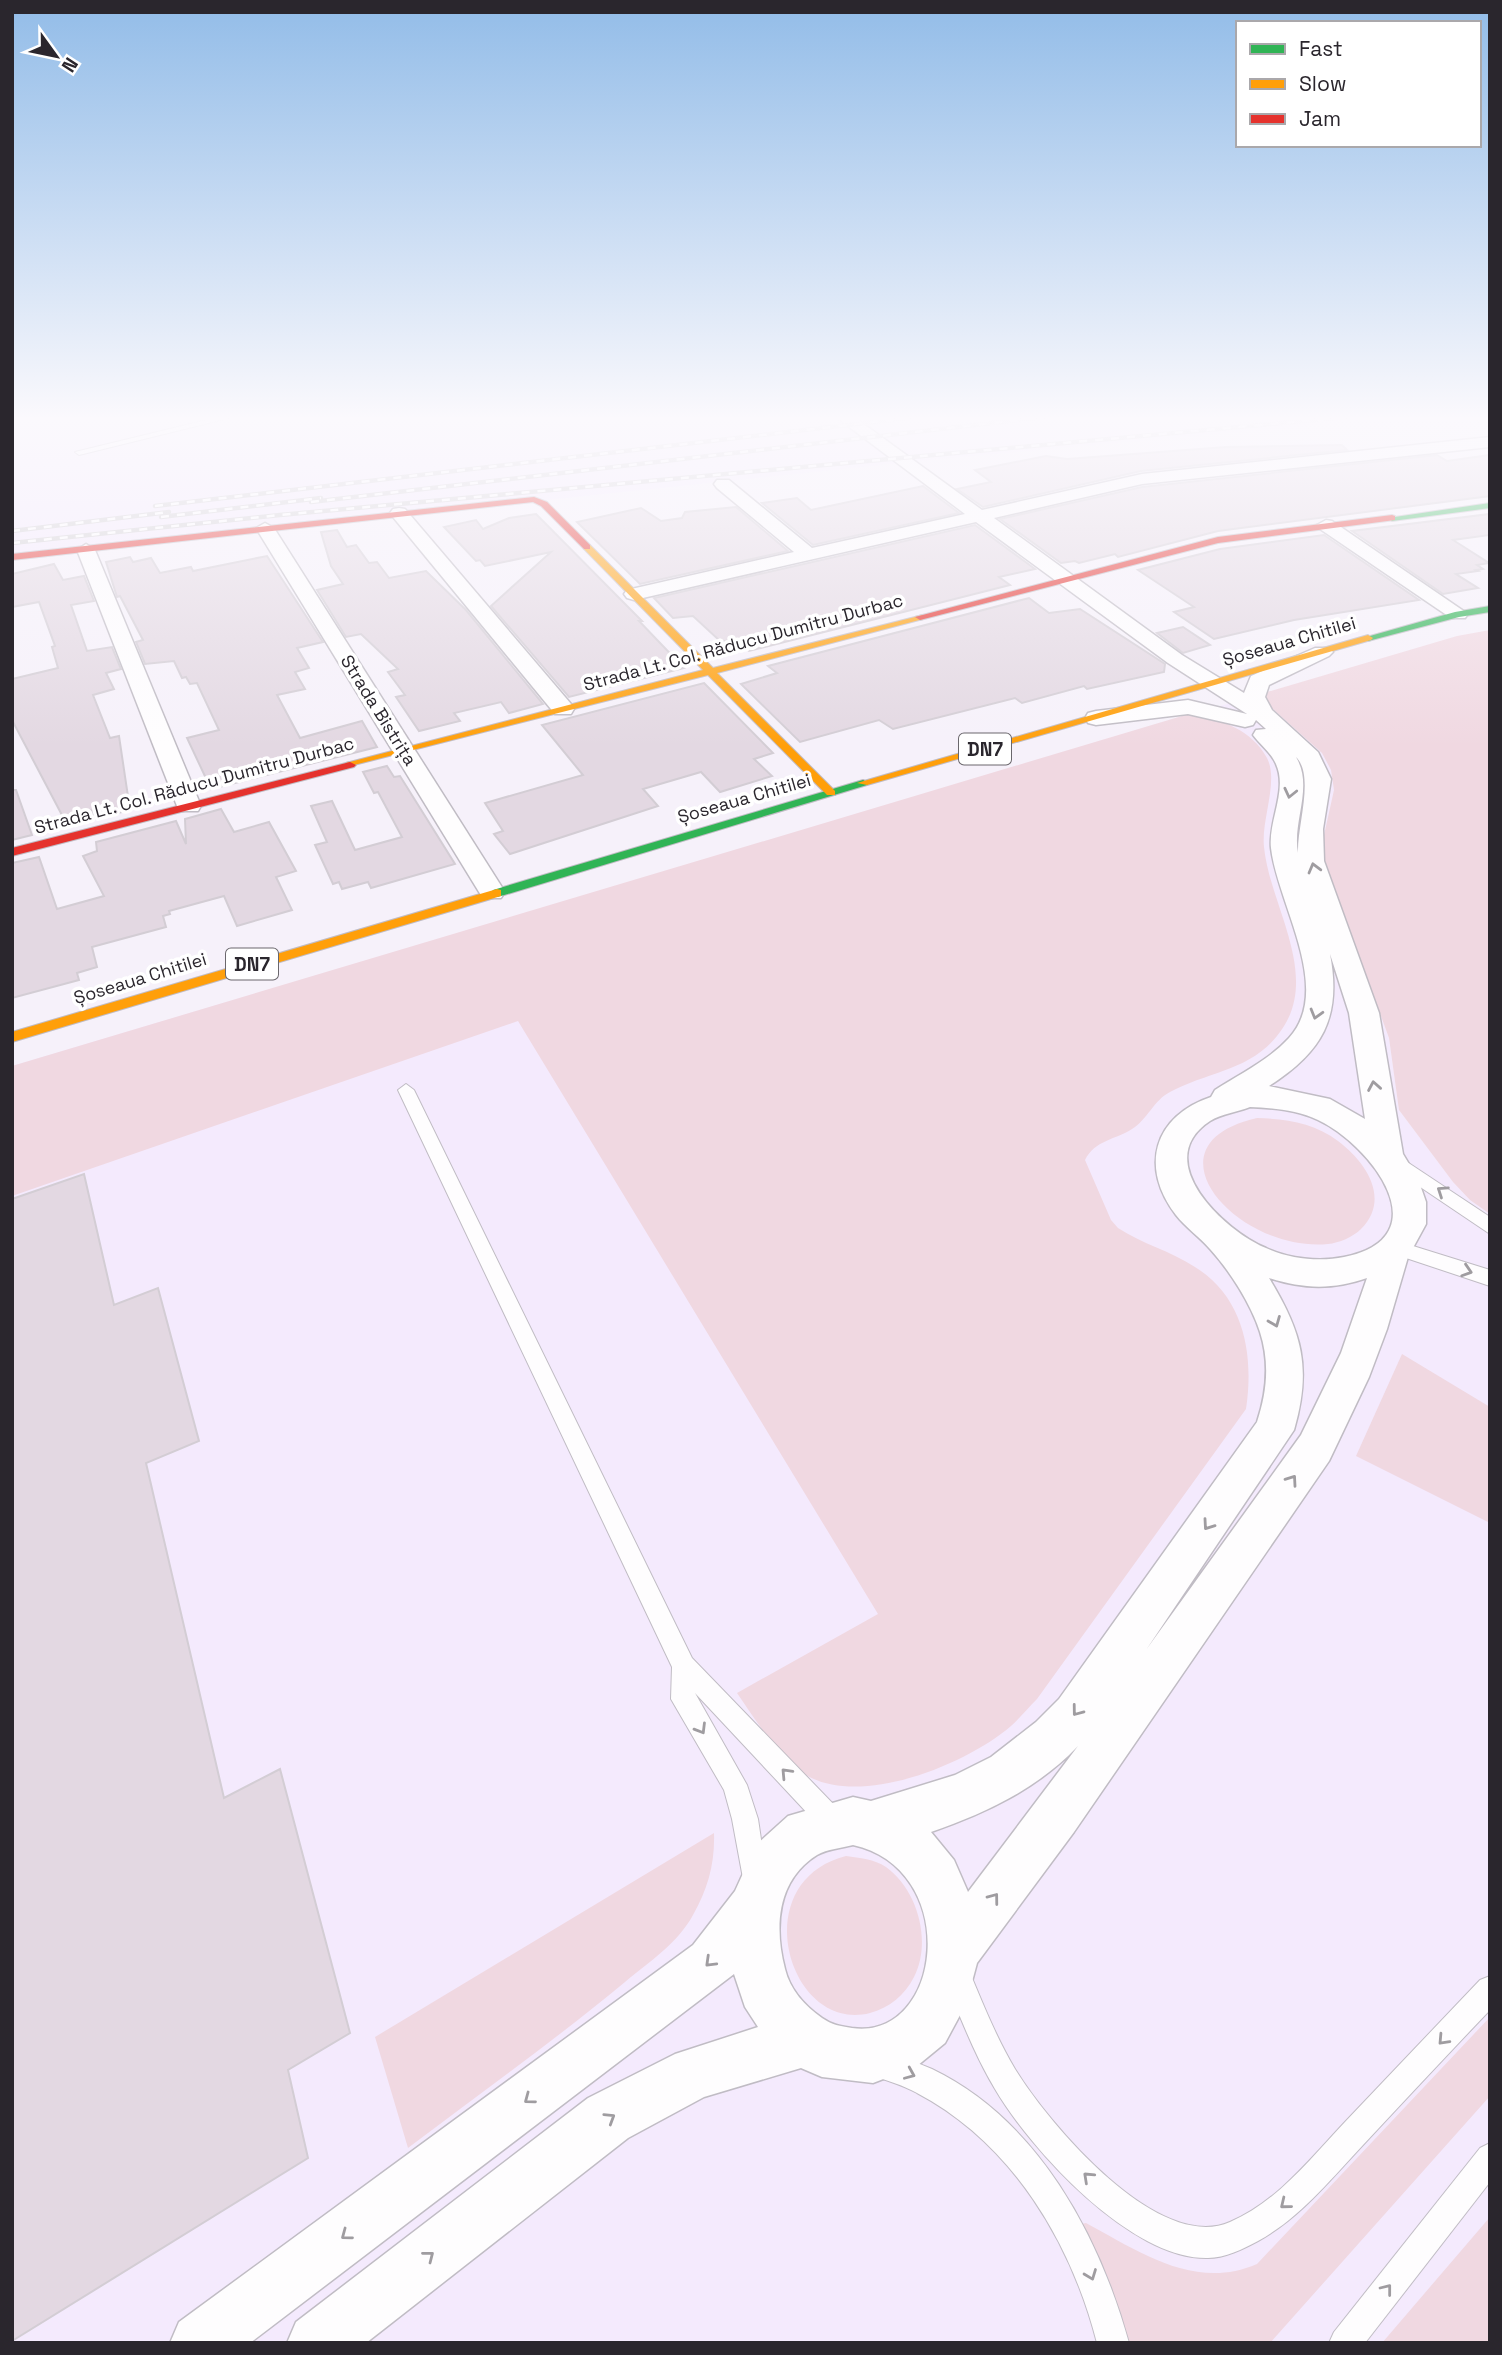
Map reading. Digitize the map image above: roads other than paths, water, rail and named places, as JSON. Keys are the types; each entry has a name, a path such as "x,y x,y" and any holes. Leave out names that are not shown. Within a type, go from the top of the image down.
{"street":[{"path":"12,557 275,527"},
{"path":"411,527 564,709"},
{"path":"567,527 831,793"},
{"path":"775,527 808,554"},
{"path":"634,594 927,527"},
{"path":"995,527 1210,684 1216,698 1294,741 1316,768 1319,779 1310,829 1311,861 1364,1013 1390,1156"},
{"name":"Strada Lt. Col. Răducu Dumitru Durbac","path":"12,852 1066,578 1218,540 1312,527"},
{"path":"1329,527 1458,614"},
{"name":"Strada Bistrița","path":"265,528 492,892"},
{"path":"86,550 189,806"},
{"name":"Șoseaua Chitilei","path":"12,1037 831,793 1328,650 1458,614 1490,609"},
{"path":"200,2343 711,1963 755,1903 768,1869 786,1846 808,1830 950,1803 1022,1768 1053,1741 1075,1715 1274,1430 1284,1404 1286,1374 1282,1340 1257,1286 1225,1244 1195,1218 1176,1189 1170,1160 1177,1134 1195,1114 1222,1101 1287,1059 1308,1035 1316,1019 1320,999 1314,954 1285,854 1282,834 1293,781 1290,766 1254,717 1254,697 1259,681 1328,650"},
{"path":"1096,718 1188,707 1254,717"},
{"path":"953,1959 1315,1448 1341,1401 1367,1341 1394,1251 1407,1233 1411,1215 1404,1177 1390,1156 1365,1133 1338,1116 1309,1104 1268,1097 1222,1101"},
{"path":"1225,1244 1259,1262 1308,1273 1333,1275 1365,1268 1394,1251"},
{"path":"317,2343 608,2118 694,2073 824,2049 870,2057 894,2049 915,2036 934,2016 946,1991 953,1959 951,1919 940,1886 923,1858 900,1838 853,1823"},
{"path":"755,1903 752,1946 761,1982 778,2015 824,2049"}],"lane":[{"path":"406,1090 684,1665 734,1712 769,1755 853,1823"},
{"path":"1390,1156 1490,1227"},
{"path":"1394,1251 1490,1278"},
{"path":"684,1665 683,1699 735,1785 745,1819 755,1903"},
{"path":"953,1959 1013,2093 1055,2146 1124,2210 1181,2238 1206,2243 1249,2229 1287,2204 1490,1990"},
{"path":"824,2049 906,2071 958,2102 991,2129 1040,2184 1084,2256 1113,2343"},
{"path":"1345,2343 1490,2158"}],"railway":[{"path":"12,531 46,527"},
{"path":"12,543 166,527"}]}
